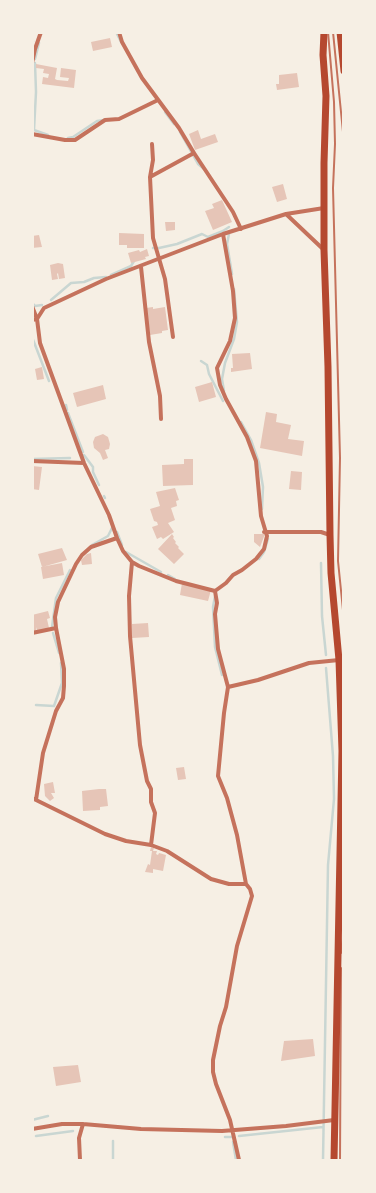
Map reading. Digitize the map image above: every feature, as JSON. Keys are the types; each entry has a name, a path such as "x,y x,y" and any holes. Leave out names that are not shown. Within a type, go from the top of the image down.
{"highway":[{"path":"326,32 324,55 326,96 324,250 329,377 330,535 331,573 339,660 342,742 342,823 337,956 334,1160"},
{"path":"340,32 344,71"}],"street":[{"path":"32,102 32,63 41,32"},
{"path":"119,32 122,42 142,78 179,128 234,212 241,229"},
{"path":"32,134 75,140 84,132 105,120 119,119 158,100"},
{"path":"152,144 153,160 150,177 153,238 165,279 174,337"},
{"path":"150,177 194,153"},
{"path":"35,319 44,308 106,280 223,234 286,214 324,208"},
{"path":"286,214 324,250"},
{"path":"32,306 40,343 84,463 109,515 123,551 132,562 176,580 214,590 226,583 233,575 248,566 261,554 266,544 267,536 264,532 261,516 256,461 247,436 220,385 217,368 230,341 235,318 229,265 223,234"},
{"path":"141,267 148,334 160,396 162,419"},
{"path":"32,461 84,463"},
{"path":"264,532 318,532 330,535"},
{"path":"117,538 91,547 82,555 58,602 55,617 64,669 64,693 43,753 34,799 105,834 126,841 151,845 178,857 211,879 229,884 246,884"},
{"path":"132,562 129,596 130,636 140,745 155,814 151,845"},
{"path":"214,590 217,603 218,649 228,687 218,776 227,798 237,835 246,884 252,896 237,946 226,1007 213,1060 216,1084 233,1130 239,1160"},
{"path":"32,633 56,628"},
{"path":"228,687 258,680 309,662 339,660"},
{"path":"32,1129 62,1124 83,1124 149,1129 233,1130 334,1120"},
{"path":"80,1160 79,1138 83,1124"}],"lane":[{"path":"326,32 334,110 335,144 332,188 340,458 338,561 344,620"},
{"path":"332,32 344,142"},
{"path":"340,1160 341,955 344,926"}],"building":[{"path":"110,38 112,47 93,51 91,42"},
{"path":"36,64 57,68 55,79 57,80 68,81 69,78 60,77 61,68 76,70 74,88 42,84 43,77 48,78 49,74 43,73 44,69 36,68"},
{"path":"297,73 299,87 277,90 276,84 279,84 279,75"},
{"path":"198,130 201,139 215,134 218,142 195,150 189,134"},
{"path":"283,184 287,199 277,202 272,187"},
{"path":"222,200 232,222 213,230 205,211 214,208 212,204"},
{"path":"165,222 175,222 175,230 166,231"},
{"path":"119,233 144,234 144,248 127,248 127,245 119,245"},
{"path":"39,235 42,247 32,248 32,236"},
{"path":"147,249 149,256 145,257 146,259 131,263 128,253"},
{"path":"63,264 65,278 59,279 58,273 58,279 52,280 50,265"},
{"path":"153,307 153,309 165,307 168,330 150,335 146,308"},
{"path":"250,353 252,369 231,372 231,368 233,368 232,354"},
{"path":"42,367 44,379 37,380 35,369"},
{"path":"212,382 216,397 199,402 195,387"},
{"path":"103,385 106,399 77,407 73,393"},
{"path":"266,412 277,414 276,422 291,425 288,439 304,441 302,456 260,448"},
{"path":"103,434 108,437 110,444 109,449 105,450 108,458 103,460 100,453 94,448 93,442 95,437"},
{"path":"184,459 193,459 193,485 163,486 162,465 184,464"},
{"path":"32,466 42,467 39,490 32,489"},
{"path":"291,471 302,472 301,490 289,489"},
{"path":"175,488 179,500 176,501 177,506 171,508 175,520 168,523 174,532 163,539 161,537 157,539 152,527 158,525 154,521 150,509 160,506 156,492"},
{"path":"172,534 178,548 184,554 174,564 158,549"},
{"path":"254,534 265,534 260,547 254,542"},
{"path":"62,548 67,560 42,567 38,554"},
{"path":"91,553 92,564 82,565 81,560"},
{"path":"62,563 64,575 43,579 41,567"},
{"path":"182,583 211,590 208,601 180,595"},
{"path":"48,611 50,618 47,619 49,628 37,631 36,627 36,631 32,632 32,615"},
{"path":"148,623 149,637 132,638 132,624"},
{"path":"184,767 186,779 178,780 176,768"},
{"path":"53,782 55,793 51,793 54,798 50,801 45,796 44,784"},
{"path":"106,789 108,806 100,807 100,810 83,811 82,791"},
{"path":"151,847 154,848 153,851 157,851 156,854 166,855 163,871 153,869 153,873 145,872 148,864 150,865"},
{"path":"313,1039 315,1056 281,1061 284,1041"},
{"path":"78,1065 81,1082 56,1086 53,1067"}],"waterway":[{"path":"116,32 121,42"},
{"path":"32,47 33,41"},
{"path":"35,59 39,43"},
{"path":"35,63 34,130 48,135"},
{"path":"165,112 174,124"},
{"path":"68,138 73,137 97,121 104,120"},
{"path":"180,132 198,164 204,169"},
{"path":"153,248 177,244 202,234 208,237 229,227"},
{"path":"229,234 227,244 232,274"},
{"path":"111,275 131,266 134,261"},
{"path":"51,300 71,283 106,277"},
{"path":"224,391 222,379 225,363 234,339 237,322 234,289"},
{"path":"32,303 35,306 42,305"},
{"path":"32,337 49,381"},
{"path":"201,361 207,365 209,374 223,401"},
{"path":"66,405 67,410"},
{"path":"68,413 83,452"},
{"path":"241,422 251,440 259,463 263,487 262,509"},
{"path":"84,455 93,467 93,472 99,485"},
{"path":"32,459 70,458"},
{"path":"92,545 108,536 112,528"},
{"path":"117,532 122,545"},
{"path":"259,559 264,552 268,539"},
{"path":"126,552 161,572"},
{"path":"321,563 322,616 326,655"},
{"path":"52,627 56,598 70,570"},
{"path":"168,575 175,579"},
{"path":"215,596 213,607 215,647 222,675"},
{"path":"53,633 59,653"},
{"path":"36,705 54,706 62,683 61,663"},
{"path":"323,1160 328,865 334,799 333,756 326,668"},
{"path":"32,1120 48,1116"},
{"path":"239,1136 323,1127"},
{"path":"36,1136 73,1131"},
{"path":"225,1137 232,1137"},
{"path":"113,1141 113,1160"},
{"path":"233,1142 236,1160"}]}
